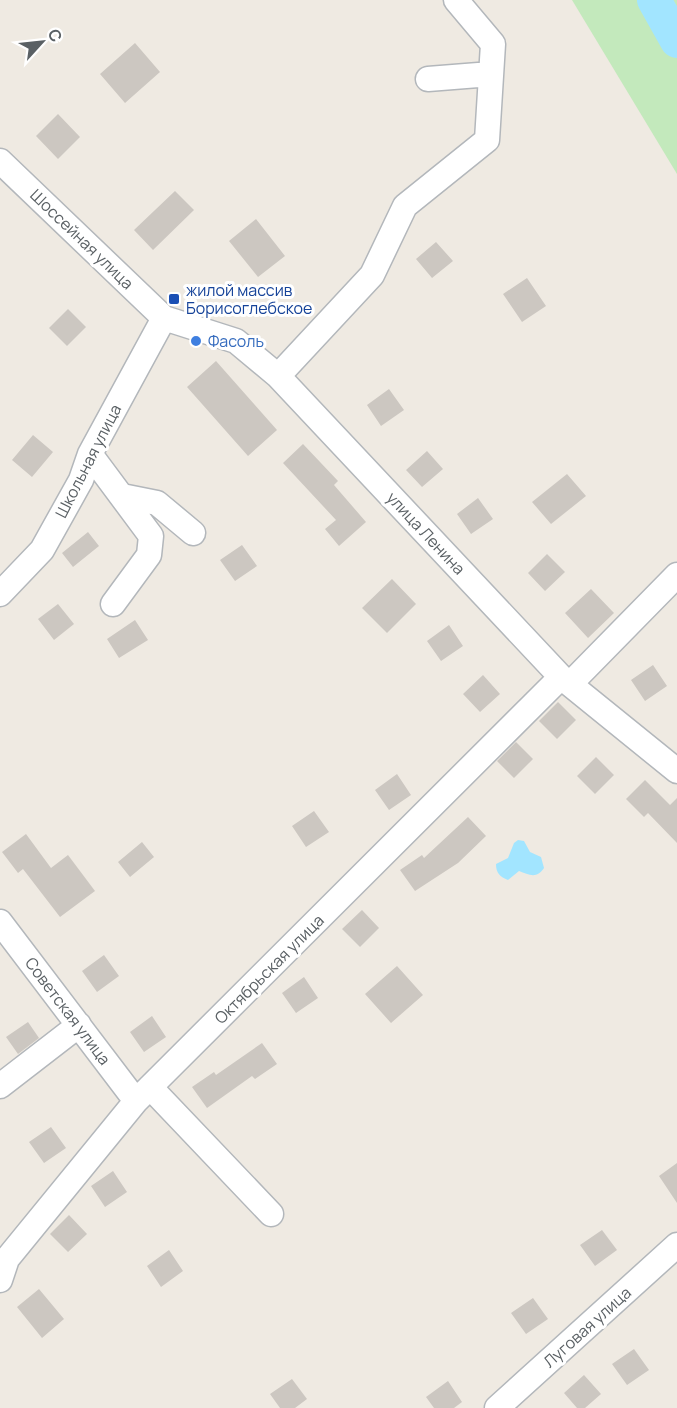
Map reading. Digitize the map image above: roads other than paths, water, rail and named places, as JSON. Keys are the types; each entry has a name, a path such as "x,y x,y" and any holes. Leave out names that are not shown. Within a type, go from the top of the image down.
{"street":[{"path":"278,376 372,275 405,206 487,140 493,44 456,0"},
{"path":"428,79 491,74"},
{"name":"Шоссейная улица","path":"0,161 164,318"},
{"name":"улица Ленина","path":"164,318 236,340 278,376 566,680 677,771"},
{"name":"Школьная улица","path":"0,594 42,550 81,480 90,454 164,318"},
{"path":"90,454 151,536 149,555 113,604"},
{"path":"122,496 157,502 194,534"},
{"name":"Октябрьская улица","path":"0,1280 7,1259 143,1094 566,680 677,575"},
{"name":"Советская улица","path":"0,922 79,1025 143,1094 271,1214"},
{"path":"0,1086 79,1025"},
{"name":"Луговая улица","path":"497,1408 677,1245"}],"water":[{"path":"518,840 524,841 530,852 541,857 544,868 536,875 519,871 508,880 499,874 496,864 508,858 514,843"}],"waterway":[{"path":"654,0 677,41"}],"place":[{"name":"жилой массив Борисоглебское","path":"174,299"},
{"name":"Фасоль","path":"196,341"}]}
